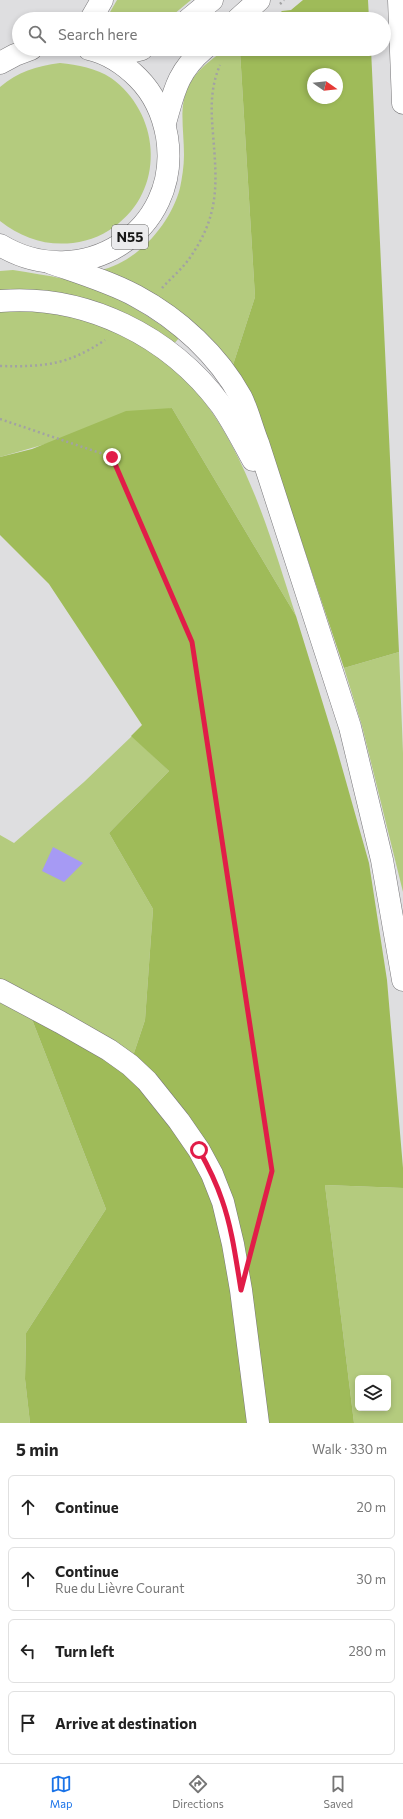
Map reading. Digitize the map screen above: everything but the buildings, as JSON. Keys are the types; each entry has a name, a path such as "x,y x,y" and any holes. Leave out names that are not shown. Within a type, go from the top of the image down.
{"main road":[{"path":"95,12 102,0"},
{"path":"197,12 212,0"},
{"path":"246,12 259,0"},
{"path":"399,0 403,103"},
{"path":"0,63 14,56"},
{"path":"111,57 115,56"},
{"name":"N55","path":"165,123 178,79 195,56"},
{"name":"N55","path":"4,251 32,260 51,263 77,262 103,255 126,242 144,223 159,201 167,176 169,149 165,123 157,103 145,85 129,70 111,57"},
{"path":"51,263 136,296 162,312 193,337 222,366 242,398 350,727 382,860 403,980"},
{"path":"0,301 19,300 49,302 81,308 118,320 149,338 178,359 199,379 221,406 274,498"},
{"path":"0,990 109,1050 130,1065 147,1081 179,1121 199,1150 212,1174 223,1202 233,1244 241,1290 258,1423"}],"path":[{"path":"159,291 189,260 202,238 210,219 216,186 210,105 216,73 224,56"},
{"path":"0,366 46,365 70,359 88,352 106,339"},
{"path":"0,419 112,457 192,642 272,1171 253,1245"}],"green space":[{"path":"117,0 191,0 176,12 110,12"},
{"path":"303,0 368,0 369,12 281,12 291,10"},
{"path":"217,56 240,56 255,297 233,365 98,271 118,264 139,251 165,222 171,211 180,188 183,168 184,155 182,119 185,97 195,75"},
{"path":"240,56 371,56 399,652 344,668 254,400 233,365 255,297"},
{"path":"60,63 93,69 111,78 127,92 139,110 147,129 151,149 150,169 144,189 134,207 119,223 103,234 86,241 63,244 34,240 8,227 0,221 0,87 14,77 28,70"},
{"path":"13,270 80,283 110,295 152,319 179,338 173,345 0,294 0,271"},
{"path":"34,310 90,321 122,333 159,356 190,384 216,418 237,455 270,535 296,616 172,408 0,457 0,312"},
{"path":"172,408 296,616 336,746 369,863 387,980 403,1168 403,1188 325,1185 354,1423 30,1423 25,1379 26,1333 106,1209 26,1004 130,1065 145,1020 153,909 109,833 169,771 131,736 142,725 49,584 0,535 0,457 32,449 126,411"},
{"path":"399,652 403,753 403,892 362,726 344,668"},
{"path":"132,736 169,771 109,833 153,909 145,1020 130,1065 26,1004 106,1209 26,1333 25,1379 30,1423 0,1423 0,835 14,843 84,782"},
{"path":"325,1185 403,1188 403,1423 354,1423"}],"route":[{"path":"112,457 192,642 272,1171 241,1290 233,1244 223,1202 212,1174 199,1150"}]}
